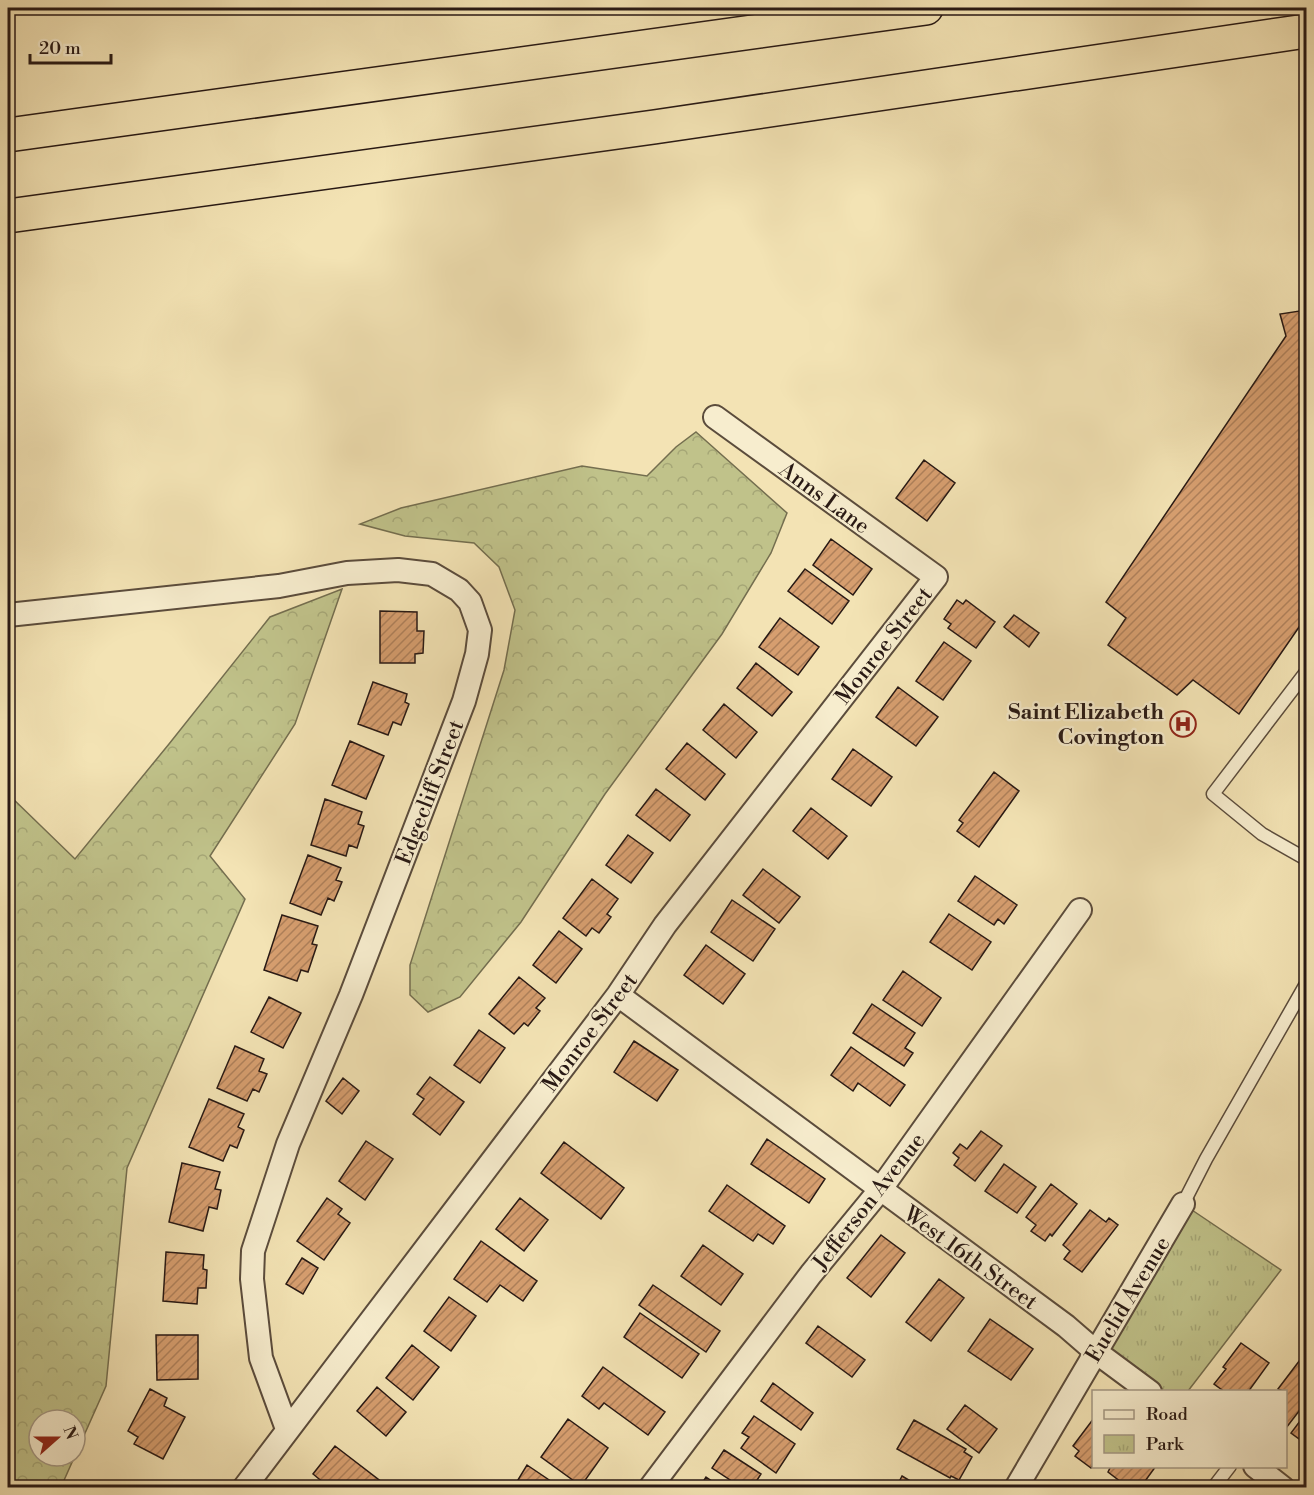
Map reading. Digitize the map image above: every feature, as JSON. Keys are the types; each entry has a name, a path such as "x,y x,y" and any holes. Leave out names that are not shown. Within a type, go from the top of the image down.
{"highway":[{"path":"8,135 926,8"},
{"path":"8,216 654,128 1306,31"},
{"path":"1264,36 1306,36"}],"street":[{"name":"Anns Lane","path":"715,417 936,577"},
{"name":"Edgecliff Street","path":"8,615 279,586 347,573 398,570 432,574 459,590 470,602 480,630 477,654 464,701 351,994 288,1144 253,1251 252,1279 261,1358 287,1429"},
{"name":"Monroe Street","path":"244,1488 618,995 665,925 936,577"},
{"name":"Jefferson Avenue","path":"650,1488 811,1274 880,1190 1080,910"},
{"name":"West 16th Street","path":"618,995 1066,1326 1096,1352 1147,1390"},
{"name":"Euclid Avenue","path":"1020,1486 1183,1204"},
{"path":"1256,1468 1283,1488"}],"lane":[{"path":"1306,672 1213,794 1262,834 1306,859"},
{"path":"1183,1204 1206,1159 1306,984"},
{"path":"1213,1488 1229,1468"}],"green space":[{"path":"696,432 787,513 771,553 722,634 605,794 521,922 460,997 428,1012 410,995 410,965 504,670 515,610 499,567 474,543 405,536 360,524 401,508 582,466 647,476 676,447"},
{"path":"342,589 295,724 210,856 245,899 127,1168 106,1386 87,1429 87,1408 27,1408 27,1468 70,1468 61,1487 8,1487 8,794 75,859 270,617"},
{"path":"1183,1204 1281,1270 1189,1390 1149,1390 1096,1352"}],"building":[{"path":"1306,310 1306,617 1239,714 1193,680 1177,695 1108,645 1126,618 1106,602 1286,336 1280,314"},
{"path":"924,460 955,483 927,521 896,498"},
{"path":"831,539 872,569 853,595 813,565"},
{"path":"805,569 849,601 832,624 788,591"},
{"path":"957,600 963,604 966,600 995,622 976,648 948,628 951,624 944,619"},
{"path":"380,611 417,612 417,631 424,631 423,653 415,654 415,663 380,663"},
{"path":"1014,615 1039,633 1029,647 1004,627"},
{"path":"780,618 819,647 798,675 759,647"},
{"path":"944,642 971,661 943,700 916,681"},
{"path":"756,663 792,692 772,716 737,688"},
{"path":"373,682 407,694 405,702 409,704 401,725 393,722 388,735 358,724"},
{"path":"898,687 938,717 916,746 876,717"},
{"path":"724,704 757,732 736,758 703,730"},
{"path":"350,741 384,756 366,799 332,785"},
{"path":"687,743 725,774 705,800 666,769"},
{"path":"853,749 892,777 871,806 832,779"},
{"path":"994,772 1019,791 979,847 957,831 963,823 959,820"},
{"path":"656,789 690,815 670,841 636,815"},
{"path":"325,799 362,812 358,824 364,826 357,848 349,845 346,856 311,845"},
{"path":"811,808 847,836 828,859 793,831"},
{"path":"628,835 653,853 631,883 606,865"},
{"path":"308,855 341,868 336,880 342,882 334,901 328,898 321,915 290,903"},
{"path":"763,869 800,897 779,923 743,895"},
{"path":"975,876 1017,905 1004,924 998,919 994,925 958,901"},
{"path":"592,879 618,899 607,914 611,917 599,933 592,928 586,936 563,918"},
{"path":"732,900 775,929 753,961 711,932"},
{"path":"949,914 991,942 972,970 930,942"},
{"path":"282,915 318,926 312,944 317,945 308,972 301,970 297,981 264,970"},
{"path":"559,931 582,949 556,983 533,965"},
{"path":"706,945 745,974 723,1004 684,975"},
{"path":"903,971 941,998 922,1026 883,1000"},
{"path":"519,977 545,998 536,1008 540,1011 528,1026 524,1023 514,1034 489,1014"},
{"path":"269,997 301,1013 283,1048 251,1032"},
{"path":"872,1004 915,1033 905,1048 913,1053 904,1066 853,1033"},
{"path":"479,1030 505,1048 480,1083 454,1065"},
{"path":"634,1041 678,1070 657,1101 614,1072"},
{"path":"235,1046 264,1059 259,1071 267,1074 259,1092 253,1089 247,1101 217,1088"},
{"path":"851,1047 905,1085 890,1106 858,1083 853,1091 831,1075"},
{"path":"430,1077 464,1102 440,1135 413,1114 424,1099 417,1094"},
{"path":"343,1078 359,1091 342,1114 326,1101"},
{"path":"209,1099 244,1114 238,1127 244,1130 237,1148 230,1145 223,1161 189,1147"},
{"path":"981,1131 1002,1146 975,1181 954,1165 959,1158 953,1153 960,1144 967,1149"},
{"path":"767,1139 825,1179 809,1203 751,1164"},
{"path":"366,1141 393,1159 365,1200 339,1181"},
{"path":"564,1142 624,1188 601,1219 541,1173"},
{"path":"182,1163 220,1172 215,1189 221,1190 217,1209 209,1207 203,1231 169,1222"},
{"path":"1004,1164 1036,1187 1017,1213 985,1191"},
{"path":"1051,1184 1077,1204 1052,1236 1050,1234 1045,1241 1031,1231 1036,1225 1026,1217"},
{"path":"727,1185 785,1226 773,1244 758,1234 753,1241 709,1211"},
{"path":"327,1198 342,1209 338,1214 350,1223 324,1260 297,1241"},
{"path":"520,1198 548,1220 524,1251 496,1229"},
{"path":"1090,1210 1106,1222 1109,1218 1118,1225 1082,1272 1064,1259 1070,1251 1063,1245"},
{"path":"881,1235 905,1253 871,1297 847,1278"},
{"path":"481,1241 537,1281 523,1301 500,1285 487,1302 454,1279"},
{"path":"703,1245 743,1274 721,1305 681,1276"},
{"path":"166,1252 204,1255 203,1269 207,1270 206,1288 198,1288 197,1304 163,1301"},
{"path":"302,1258 318,1268 303,1294 286,1284"},
{"path":"939,1279 964,1298 931,1341 906,1322"},
{"path":"653,1285 720,1331 706,1352 639,1305"},
{"path":"449,1297 476,1316 451,1351 424,1331"},
{"path":"640,1313 699,1354 682,1378 624,1337"},
{"path":"990,1319 1033,1349 1011,1380 968,1351"},
{"path":"818,1326 865,1360 852,1377 806,1343"},
{"path":"156,1335 198,1335 198,1379 157,1380"},
{"path":"1241,1343 1269,1363 1249,1390 1222,1390 1214,1384 1226,1369 1223,1367"},
{"path":"412,1345 439,1367 413,1400 386,1378"},
{"path":"1306,1352 1306,1402 1287,1427 1287,1390 1278,1389"},
{"path":"603,1367 665,1412 648,1435 604,1403 599,1409 582,1396"},
{"path":"773,1383 813,1413 801,1430 761,1401"},
{"path":"377,1387 406,1412 386,1436 357,1411"},
{"path":"150,1389 167,1398 164,1406 185,1417 163,1459 134,1444 138,1437 128,1431"},
{"path":"965,1405 997,1429 979,1453 947,1429"},
{"path":"1306,1413 1306,1444 1291,1433"},
{"path":"754,1416 795,1444 776,1473 741,1448 749,1437 742,1433"},
{"path":"568,1419 608,1448 581,1486 541,1457"},
{"path":"914,1420 966,1449 964,1452 972,1457 959,1480 951,1476 950,1478 897,1449"},
{"path":"1092,1421 1091,1468 1075,1456 1079,1451 1073,1446"},
{"path":"335,1446 383,1483 379,1488 330,1488 313,1474"},
{"path":"724,1450 761,1474 752,1488 730,1488 726,1485 730,1480 712,1468"},
{"path":"527,1465 561,1488 513,1488"},
{"path":"1110,1468 1155,1468 1140,1488 1129,1488 1108,1472"},
{"path":"902,1476 922,1488 896,1488"},
{"path":"706,1477 722,1488 699,1488"}],"place":[{"name":"Saint Elizabeth Covington","path":"1183,724"}]}
